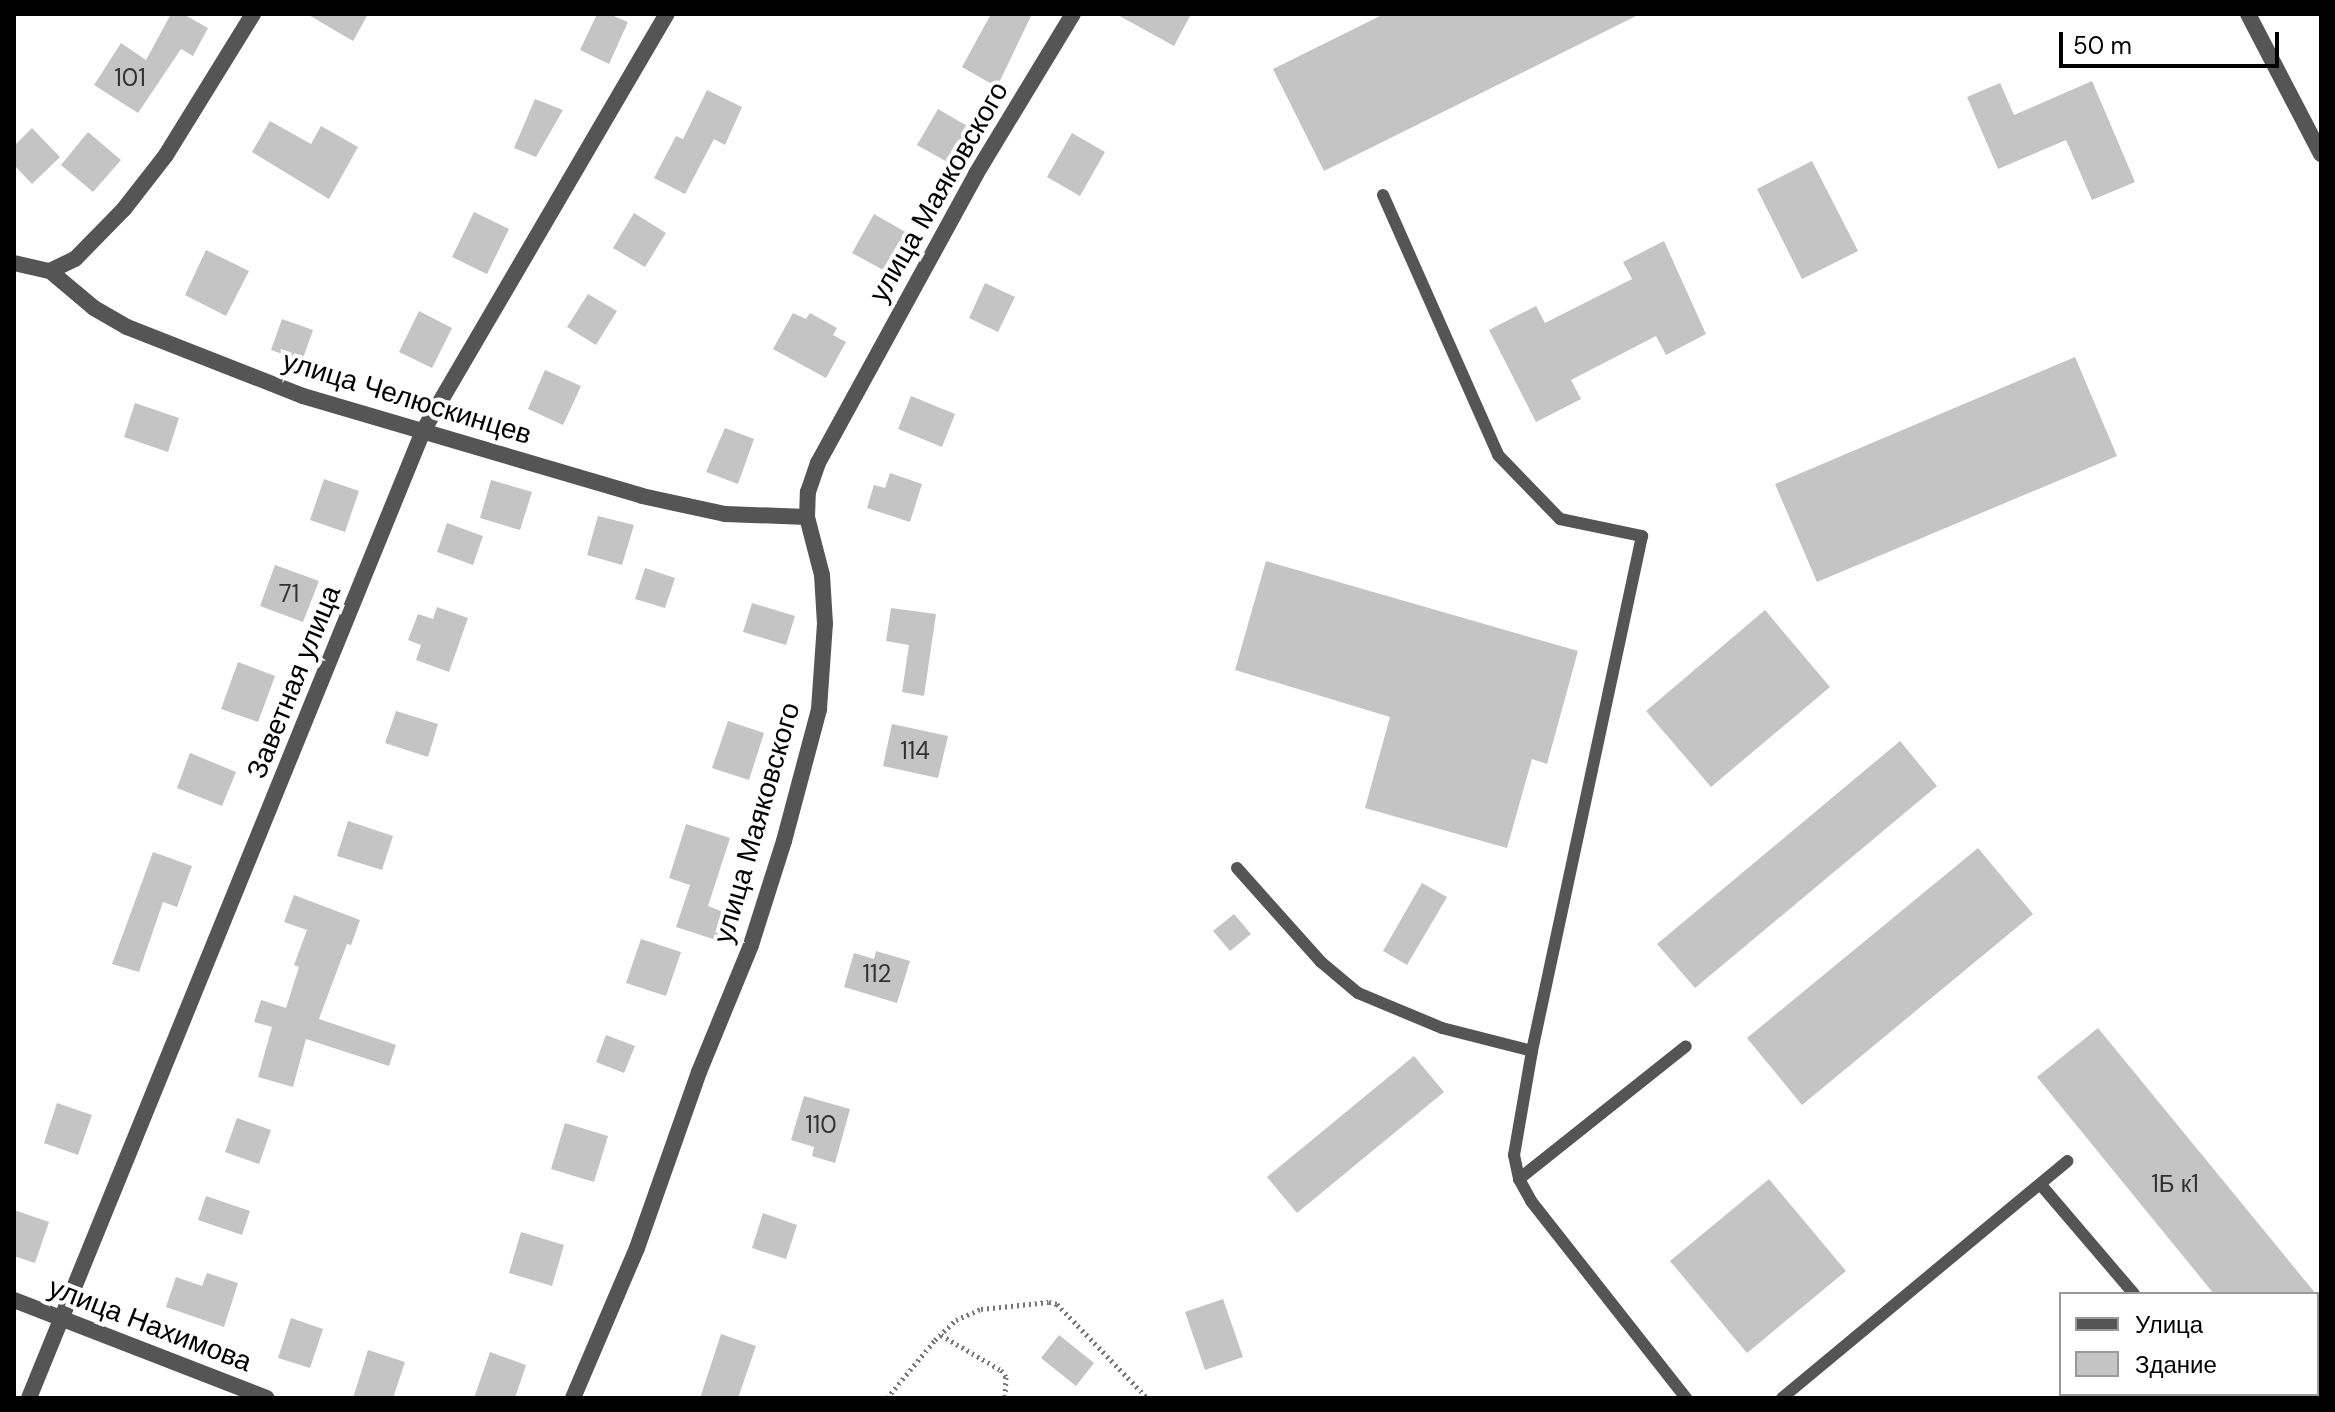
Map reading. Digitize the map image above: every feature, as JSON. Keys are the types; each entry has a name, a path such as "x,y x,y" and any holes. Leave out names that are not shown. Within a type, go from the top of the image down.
{"street":[{"path":"50,271 75,259 124,209 166,155 253,14"},
{"name":"Заветная улица","path":"29,1398 423,431 667,14"},
{"name":"улица Маяковского","path":"573,1398 637,1248 699,1072 751,945 792,812 819,709 825,624 822,575 807,517 808,492 818,463 976,174 1073,14"},
{"path":"2248,14 2321,154"},
{"name":"улица Челюскинцев","path":"14,263 50,271 94,308 164,343 303,396 642,496 725,514 807,517"},
{"name":"улица Нахимова","path":"14,1300 267,1398"}],"lane":[{"path":"1383,195 1498,455 1560,519 1642,536 1532,1051 1514,1155 1519,1179 1531,1201 1686,1398"},
{"path":"1237,868 1321,962 1358,993 1442,1028 1532,1051"},
{"path":"1519,1179 1686,1046"},
{"path":"1782,1398 2067,1161"},
{"path":"2041,1185 2132,1292"}],"path":[{"path":"887,1398 956,1320 981,1309 1025,1303 1057,1304 1147,1398"},
{"path":"941,1335 1001,1370 1006,1377 1005,1398"}],"building":[{"path":"171,14 183,14 208,28 193,56 181,49 138,113 94,85 121,43 146,60"},
{"path":"307,14 368,14 353,41"},
{"path":"597,14 609,14 628,22 609,64 580,50"},
{"path":"991,14 1032,14 997,87 962,67"},
{"path":"1116,14 1191,14 1174,46"},
{"path":"1384,14 1640,14 1324,171 1273,69"},
{"path":"2092,81 2135,182 2092,200 2066,140 1998,169 1967,97 2000,83 2014,115"},
{"path":"707,90 742,107 725,145 714,139 685,194 654,178 676,136 683,139"},
{"path":"535,99 563,110 536,157 514,148"},
{"path":"938,109 969,127 949,163 917,145"},
{"path":"270,121 311,144 321,126 358,147 329,199 252,152"},
{"path":"32,128 60,157 32,184 14,165 14,146"},
{"path":"88,132 121,160 93,192 61,165"},
{"path":"1072,133 1105,152 1080,196 1047,177"},
{"path":"1812,161 1858,251 1802,279 1757,189"},
{"path":"474,212 509,229 487,274 452,257"},
{"path":"634,213 666,233 645,267 613,248"},
{"path":"874,214 909,234 887,272 852,253"},
{"path":"1664,241 1706,334 1666,355 1656,336 1571,380 1581,399 1536,422 1489,330 1536,306 1545,323 1632,279 1623,262"},
{"path":"206,250 249,271 226,316 185,295"},
{"path":"985,283 1015,297 998,332 969,318"},
{"path":"588,294 617,311 596,345 567,327"},
{"path":"419,311 452,328 432,368 399,352"},
{"path":"793,313 806,319 810,313 837,328 833,335 846,342 826,378 773,349"},
{"path":"282,319 313,330 302,361 271,350"},
{"path":"2075,357 2117,456 1817,582 1775,484"},
{"path":"545,370 581,386 563,425 528,409"},
{"path":"911,396 955,414 942,447 898,429"},
{"path":"135,403 179,418 168,452 124,437"},
{"path":"725,428 754,439 738,484 706,472"},
{"path":"890,473 922,484 910,522 867,508 874,485 885,488"},
{"path":"324,479 359,491 345,532 310,520"},
{"path":"491,480 532,492 520,530 480,518"},
{"path":"598,516 634,525 622,565 587,555"},
{"path":"447,523 483,536 473,565 437,552"},
{"path":"1266,561 1578,651 1547,764 1532,759 1507,848 1365,808 1390,717 1235,670"},
{"path":"275,565 319,581 303,622 260,606"},
{"path":"645,568 675,578 665,608 635,599"},
{"path":"752,603 795,616 786,645 743,632"},
{"path":"437,607 468,618 449,672 416,660 421,645 408,640 418,614 433,619"},
{"path":"891,608 936,614 924,696 902,692 909,645 886,641"},
{"path":"1765,610 1830,687 1711,787 1646,711"},
{"path":"238,662 275,676 258,722 221,709"},
{"path":"396,711 438,724 428,757 385,743"},
{"path":"728,721 764,733 749,780 712,768"},
{"path":"892,724 948,736 938,778 883,766"},
{"path":"1900,741 1937,786 1695,988 1657,944"},
{"path":"190,753 236,772 222,806 177,788"},
{"path":"348,821 393,836 382,870 337,856"},
{"path":"686,824 730,838 708,906 731,915 722,942 676,927 690,885 669,878"},
{"path":"1978,848 2033,914 1802,1105 1747,1038"},
{"path":"153,852 192,866 177,907 163,902 139,972 112,964"},
{"path":"1422,883 1447,897 1407,965 1383,951"},
{"path":"294,895 360,920 351,945 347,944 319,1019 396,1045 389,1066 306,1039 293,1087 258,1077 272,1027 254,1022 261,1000 286,1008 299,967 294,965 307,930 284,922"},
{"path":"1234,914 1251,934 1230,951 1213,931"},
{"path":"641,939 681,952 666,996 626,983"},
{"path":"876,951 910,961 897,1003 844,987 854,953 874,959"},
{"path":"2098,1028 2314,1292 2212,1292 2037,1077"},
{"path":"606,1035 635,1046 624,1073 596,1062"},
{"path":"1414,1056 1444,1092 1297,1213 1267,1177"},
{"path":"804,1096 850,1109 835,1163 812,1156 814,1147 791,1140"},
{"path":"57,1103 92,1115 78,1155 44,1143"},
{"path":"237,1118 271,1130 259,1164 225,1152"},
{"path":"565,1123 608,1136 594,1182 551,1169"},
{"path":"1769,1179 1846,1271 1747,1353 1670,1261"},
{"path":"206,1196 250,1211 242,1235 198,1220"},
{"path":"14,1210 49,1222 35,1263 14,1256"},
{"path":"763,1213 797,1225 786,1259 752,1248"},
{"path":"521,1232 564,1245 552,1286 509,1273"},
{"path":"207,1273 238,1283 224,1327 166,1307 176,1277 202,1286"},
{"path":"1223,1299 1243,1357 1205,1370 1185,1312"},
{"path":"291,1318 323,1329 310,1368 278,1358"},
{"path":"721,1334 756,1346 738,1398 700,1398"},
{"path":"1059,1335 1094,1363 1076,1386 1041,1358"},
{"path":"368,1350 405,1362 393,1398 353,1398"},
{"path":"490,1352 526,1365 515,1398 474,1398"}]}
